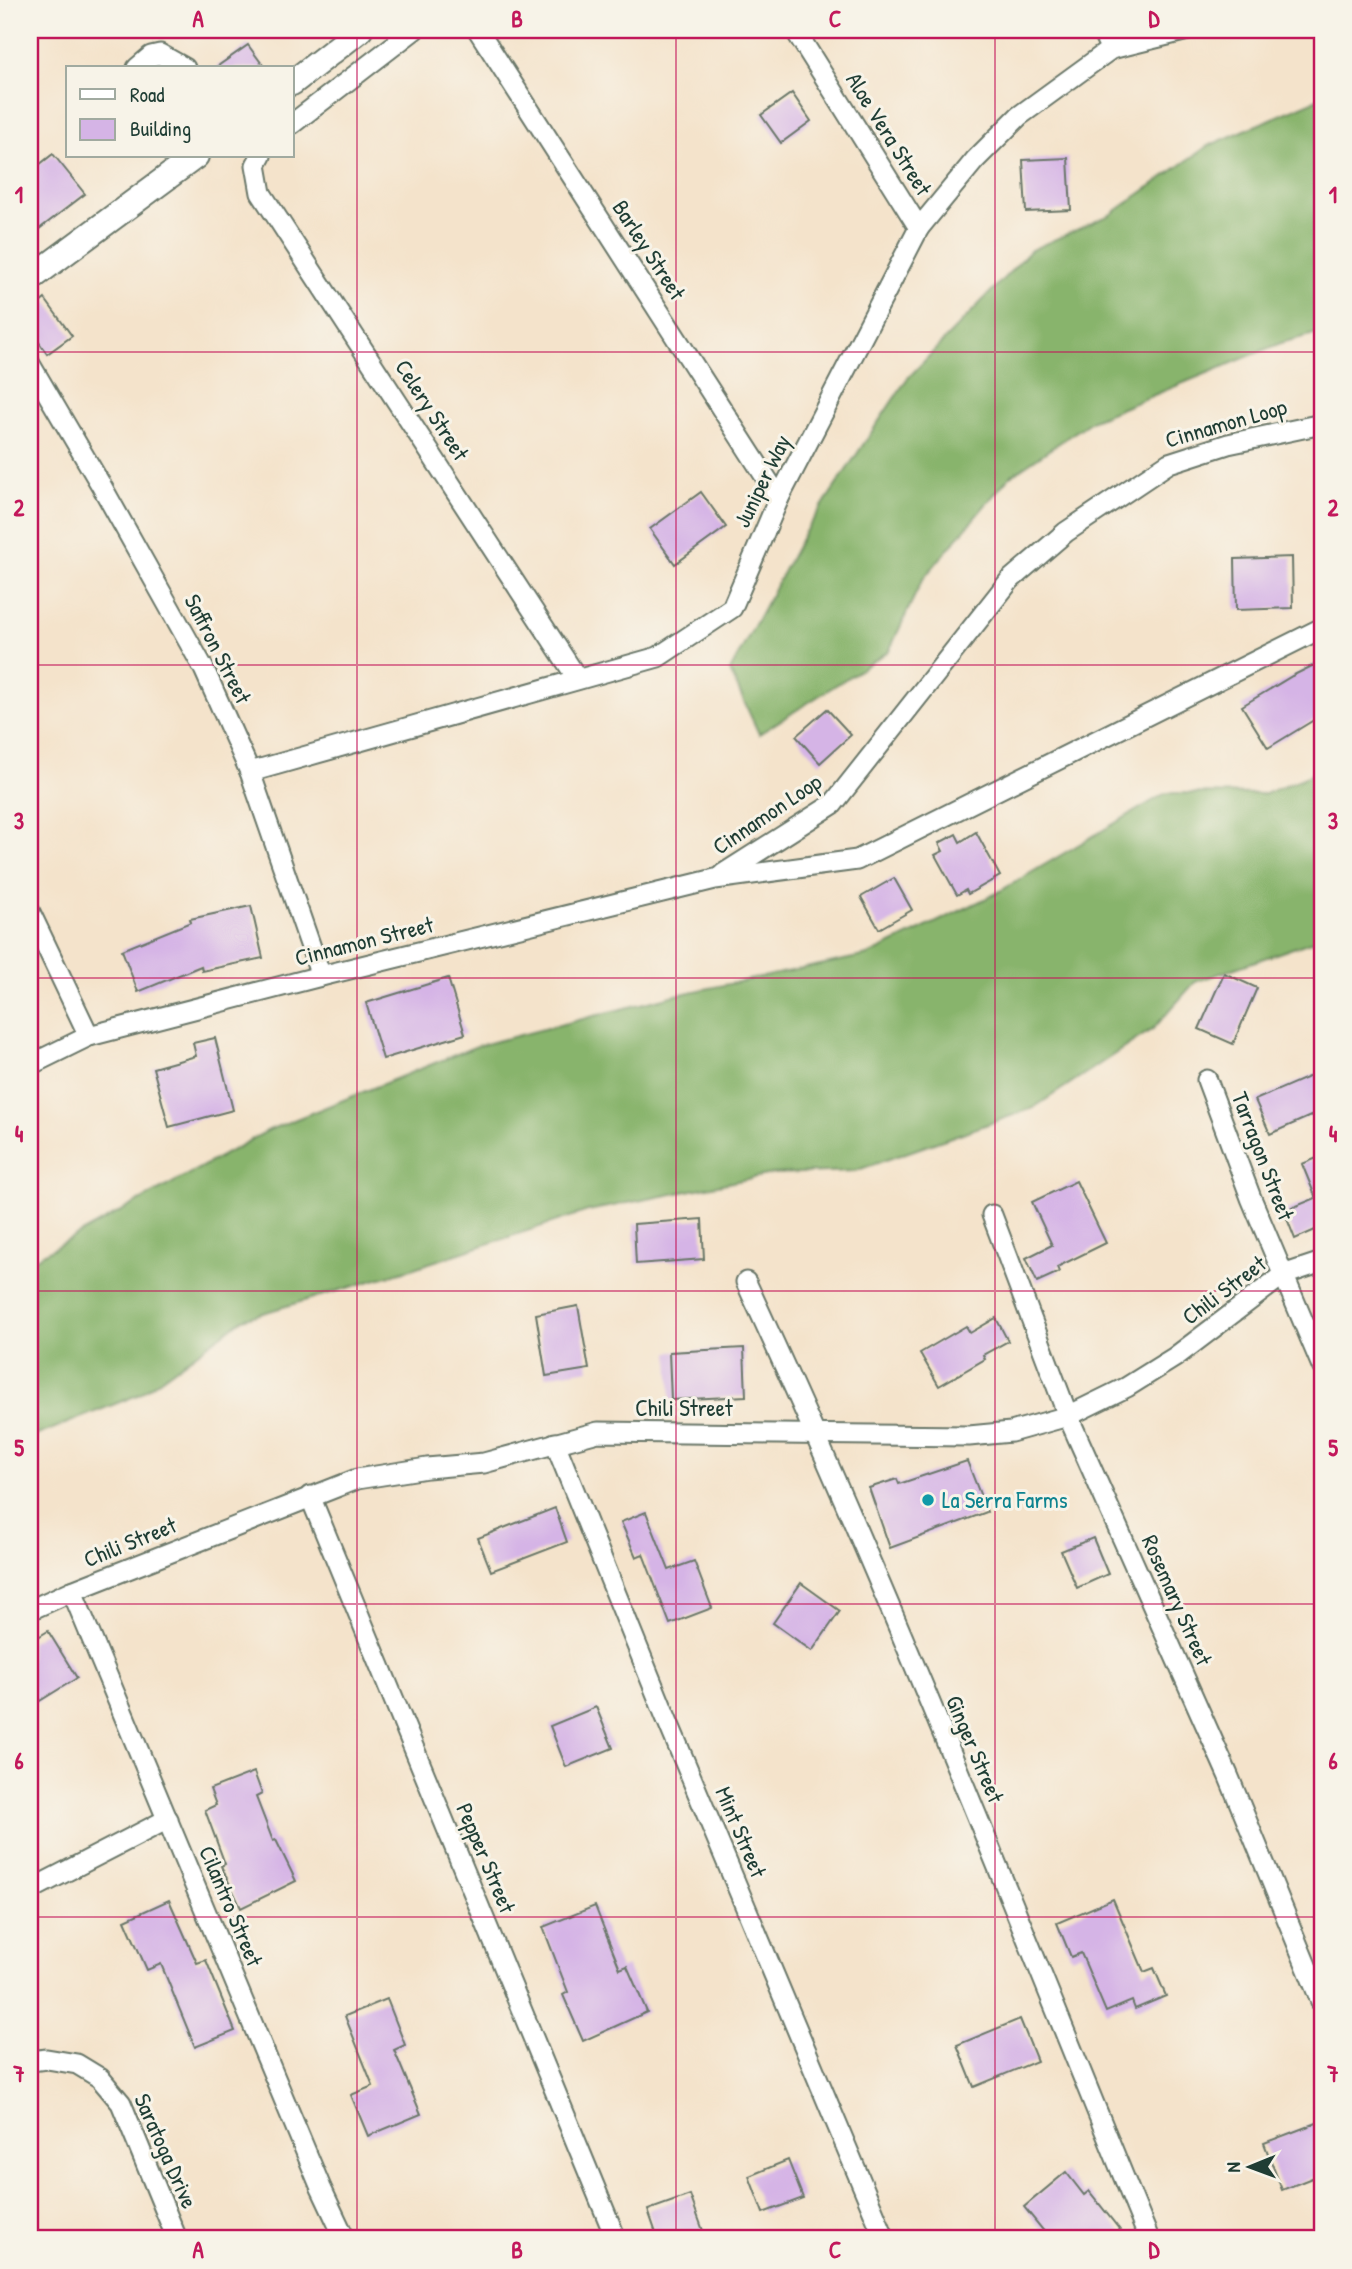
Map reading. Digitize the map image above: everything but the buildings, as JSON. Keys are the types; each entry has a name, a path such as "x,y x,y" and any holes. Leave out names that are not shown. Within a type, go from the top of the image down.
{"street":[{"path":"294,81 360,30"},
{"path":"294,122 414,30"},
{"name":"Barley Street","path":"478,30 779,498"},
{"name":"Aloe Vera Street","path":"796,30 919,228"},
{"path":"1101,30 1111,49"},
{"name":"Juniper Way","path":"250,772 658,657 732,608 779,498 919,228 975,160 1019,116 1111,49 1188,30"},
{"path":"138,66 151,56 160,54 181,66"},
{"path":"30,279 193,158"},
{"name":"Celery Street","path":"259,160 261,193 577,678"},
{"name":"Saffron Street","path":"30,364 204,669 250,772 321,976"},
{"name":"Cinnamon Loop","path":"715,879 833,804 1010,580 1066,532 1169,463 1228,444 1322,424"},
{"name":"Cinnamon Loop","path":"715,879 857,860 1322,628"},
{"name":"Cinnamon Street","path":"30,1065 89,1037 321,976 715,879"},
{"path":"30,912 89,1037"},
{"name":"Tarragon Street","path":"1207,1080 1283,1275 1322,1366"},
{"name":"Rosemary Street","path":"992,1215 1068,1416 1228,1775 1322,2004"},
{"name":"Chili Street","path":"30,1610 357,1479 484,1463 598,1432 969,1436 1011,1432 1068,1416 1127,1387 1175,1357 1283,1275 1322,1262"},
{"name":"Ginger Street","path":"746,1282 816,1433 999,1868 1149,2239"},
{"name":"Mint Street","path":"555,1443 665,1715 885,2239"},
{"name":"Pepper Street","path":"310,1496 616,2239"},
{"name":"Cilantro Street","path":"72,1591 321,2188 345,2239"},
{"path":"30,1890 168,1819"},
{"name":"Saratoga Drive","path":"30,2061 47,2059 77,2064 100,2078 121,2103 177,2239"}],"green space":[{"path":"1322,97 1322,332 1281,343 1093,420 1009,477 922,580 889,651 759,734 730,671 803,535 907,379 1031,250 1110,215 1208,146"},
{"path":"1322,770 1322,938 1195,982 1154,1028 1033,1108 855,1171 772,1174 588,1211 411,1269 243,1319 140,1394 30,1438 30,1261 269,1130 477,1046 676,995 868,955 995,894 1166,793 1265,794"}],"place":[{"name":"La Serra Farms","path":"928,1500"}]}
